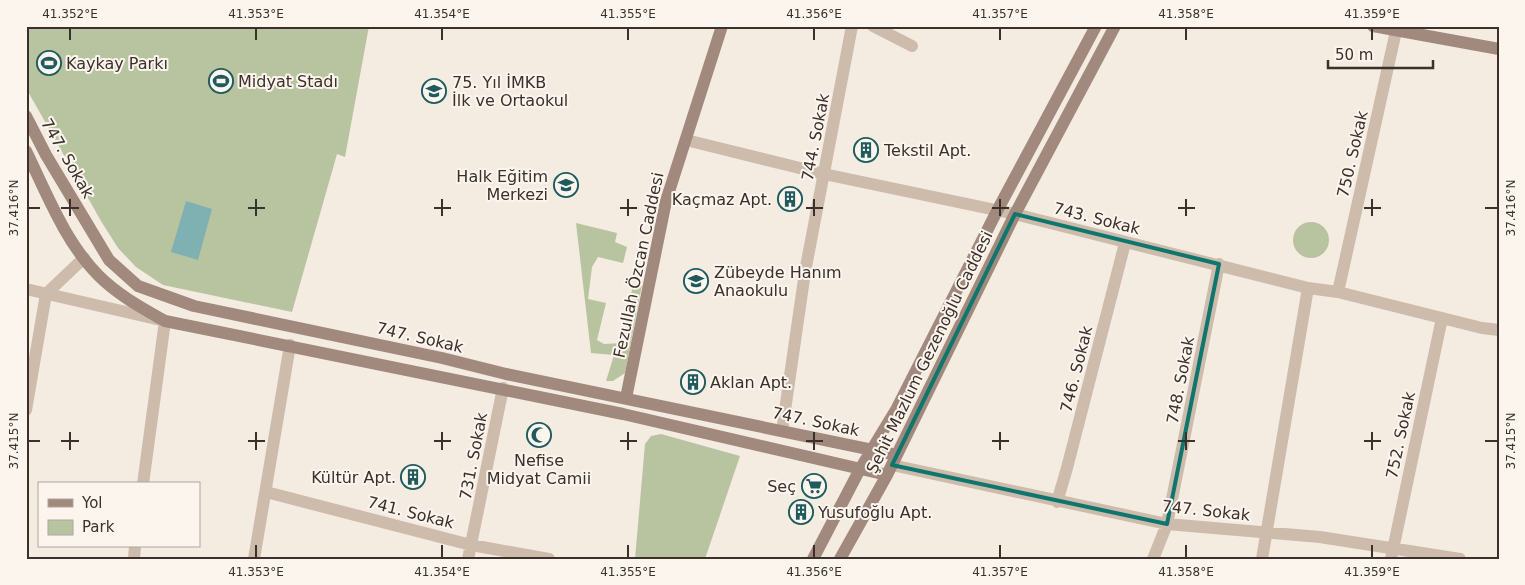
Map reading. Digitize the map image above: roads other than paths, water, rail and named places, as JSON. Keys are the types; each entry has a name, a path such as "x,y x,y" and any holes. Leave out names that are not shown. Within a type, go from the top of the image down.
{"street":[{"name":"Fezullah Özcan Caddesi","path":"626,398 666,201 722,26"},
{"name":"744. Sokak","path":"782,431 805,272 852,26"},
{"path":"873,26 912,46"},
{"name":"Şehit Mazlum Gezenoğlu Caddesi","path":"813,559 860,469 897,408 997,211 1096,26"},
{"name":"Şehit Mazlum Gezenoğlu Caddesi","path":"840,559 892,465 1015,214 1115,26"},
{"path":"1373,26 1461,40 1499,49"},
{"name":"750. Sokak","path":"1338,292 1398,29"},
{"name":"747. Sokak","path":"26,116 46,155 109,260 138,286 194,306 442,358 506,374 872,450 892,465 1057,502 1167,524 1320,537 1391,554 1460,559"},
{"name":"743. Sokak","path":"686,140 824,174 1015,214 1308,288 1338,292 1499,330"},
{"path":"26,151 56,214 84,258 116,291 165,321"},
{"name":"746. Sokak","path":"1057,502 1125,243"},
{"path":"26,410 46,294 84,258"},
{"name":"748. Sokak","path":"1153,559 1167,524 1219,264"},
{"path":"1262,559 1308,288"},
{"path":"26,289 165,321 503,388 860,469 892,465"},
{"name":"752. Sokak","path":"1391,554 1442,318"},
{"path":"144,482 165,321"},
{"path":"254,559 290,345"},
{"name":"731. Sokak","path":"468,559 503,388"},
{"name":"741. Sokak","path":"266,492 471,544 549,559"}],"water":[{"path":"186,201 212,209 198,260 171,252"}],"place":[{"name":"Kaykay Parkı","path":"49,63"},
{"name":"Midyat Stadı","path":"221,81"},
{"name":"75. Yıl İMKB İlk ve Ortaokul","path":"434,91"},
{"name":"Tekstil Apt.","path":"866,150"},
{"name":"Halk Eğitim Merkezi","path":"566,185"},
{"name":"Kaçmaz Apt.","path":"790,199"},
{"name":"Zübeyde Hanım Anaokulu","path":"696,281"},
{"name":"Aklan Apt.","path":"693,382"},
{"name":"Nefise Midyat Camii","path":"539,435"},
{"name":"Kültür Apt.","path":"413,477"},
{"name":"Seç","path":"814,486"},
{"name":"Yusufoğlu Apt.","path":"801,512"}]}
